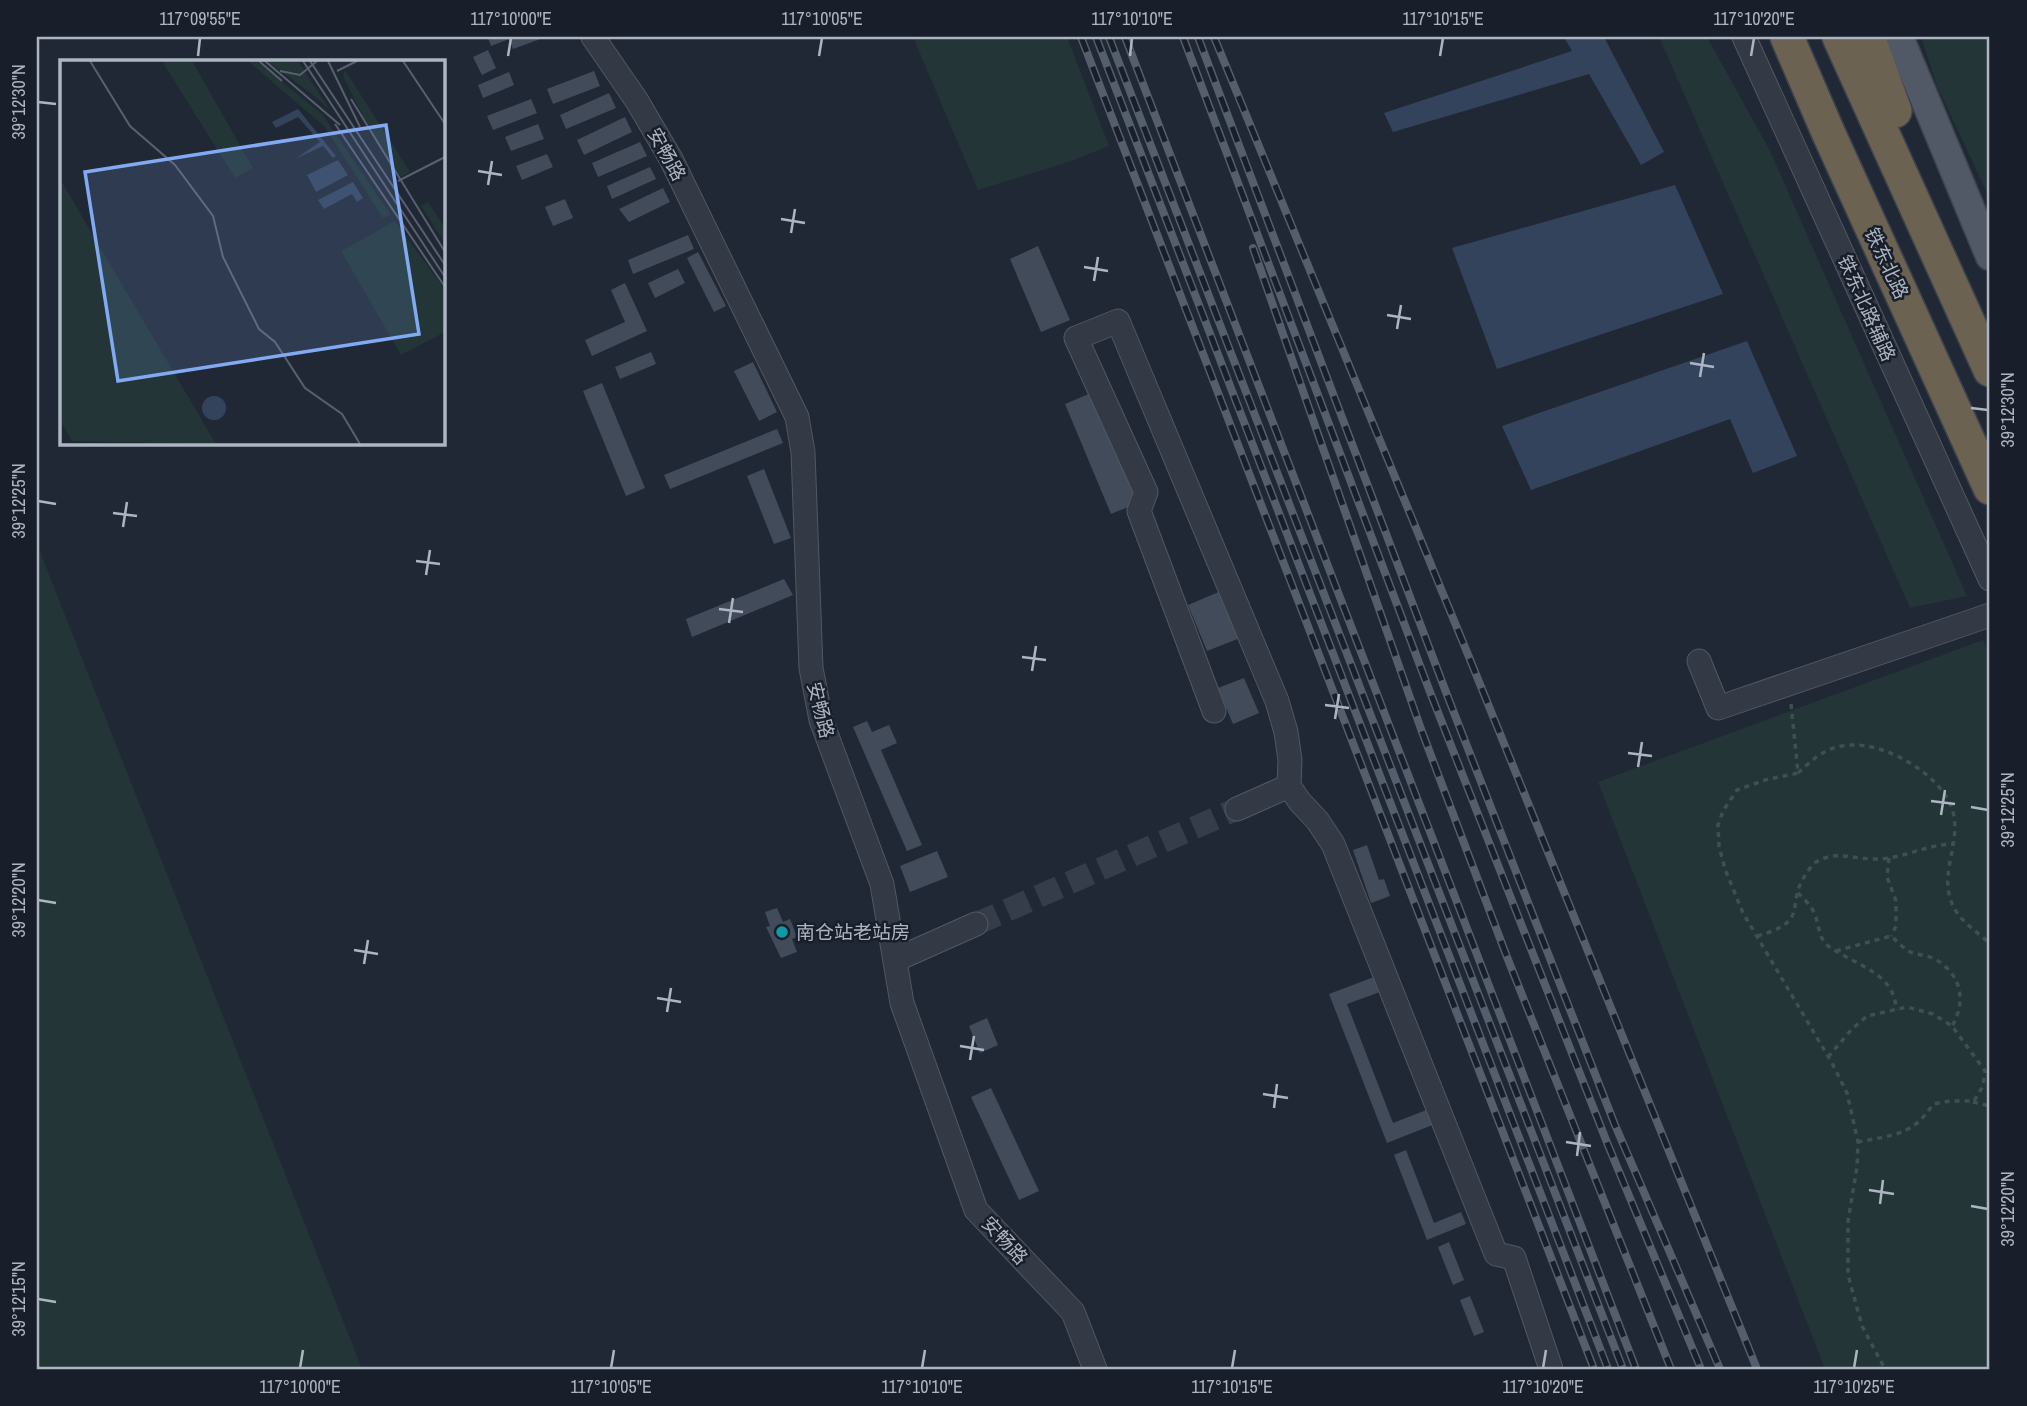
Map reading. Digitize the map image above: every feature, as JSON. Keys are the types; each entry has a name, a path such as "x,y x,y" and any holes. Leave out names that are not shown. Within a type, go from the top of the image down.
{"highway":[{"path":"1771,37 1828,132"},
{"name":"铁东北路","path":"1787,37 1990,488"},
{"path":"1839,37 1990,370"},
{"path":"1868,37 1898,119 1917,205"}],"main road":[{"path":"1899,37 1990,256"}],"street":[{"name":"安畅路","path":"593,37 671,159 797,417 803,452 815,696 821,720 881,884 902,1003 976,1210 1073,1312 1095,1369"},
{"name":"铁东北路辅路","path":"1744,37 1990,579"},
{"path":"1214,711 1139,511 1146,492 1076,338 1118,321 1277,701 1286,732 1290,761 1289,786 1333,844 1496,1254 1514,1258 1551,1369"},
{"path":"1699,661 1718,708 1990,615"},
{"path":"1237,809 1289,786"},
{"path":"895,960 976,924"}],"path":[{"path":"1790,684 1798,773"},
{"path":"1885,1369 1862,1326 1847,1275 1848,1221 1857,1167 1858,1142 1847,1093 1743,913 1724,869 1719,846 1718,825 1723,811 1737,790 1765,780 1798,773 1821,753 1843,745 1871,745 1897,757 1923,771 1952,809 1956,830 1947,874 1948,889 1958,915 1990,944"},
{"path":"1757,936 1774,931 1787,923 1795,913 1802,879 1814,862 1834,855 1875,859 1954,844"},
{"path":"1836,951 1891,936 1896,926 1896,901 1887,877 1889,857"},
{"path":"1798,894 1807,901 1816,916 1819,932 1825,943 1869,970 1890,989 1896,1010"},
{"path":"1891,936 1910,952 1933,958 1958,982 1961,996 1959,1014 1952,1026"},
{"path":"1828,1057 1867,1016 1907,1007 1933,1014 1952,1026 1984,1071 1983,1086 1974,1101 1971,1101"},
{"path":"1984,1071 1990,1067"},
{"path":"1858,1142 1901,1133 1922,1121 1933,1104 1971,1101 1990,1106"}],"shaded area":[{"path":"913,37 1067,37 1109,146 1068,162 978,190"},
{"path":"1659,37 1707,37 1770,151 1967,596 1910,608"},
{"path":"1921,37 1990,37 1990,199 1937,86"},
{"path":"37,544 362,1369 37,1369"},
{"path":"1983,640 1990,656 1990,1369 1825,1369 1598,782"}],"water":[{"path":"1564,37 1604,37 1664,152 1641,165 1589,74 1393,132 1384,113 1572,51"},
{"path":"1675,185 1723,294 1497,369 1452,248"},
{"path":"1747,341 1797,456 1753,473 1730,419 1531,490 1502,426"}],"building":[{"path":"546,37 513,49 509,39 491,46 488,38"},
{"path":"488,50 496,68 482,75 473,57"},
{"path":"594,71 600,86 553,104 547,89"},
{"path":"509,72 514,85 483,98 478,85"},
{"path":"609,93 616,108 566,129 560,115"},
{"path":"531,99 537,113 493,130 487,116"},
{"path":"625,117 632,132 584,155 577,140"},
{"path":"538,124 544,139 511,151 505,137"},
{"path":"640,142 647,156 598,177 592,163"},
{"path":"547,154 553,167 522,180 516,166"},
{"path":"650,167 656,179 612,199 607,186"},
{"path":"663,188 670,202 629,222 619,209"},
{"path":"565,199 573,218 553,226 545,207"},
{"path":"688,235 694,249 633,274 628,260"},
{"path":"1038,246 1070,320 1041,332 1010,259"},
{"path":"698,252 726,306 714,312 687,258"},
{"path":"678,269 685,283 655,298 648,283"},
{"path":"625,283 647,331 592,356 585,340 625,322 611,290"},
{"path":"651,352 656,364 620,379 615,367"},
{"path":"753,362 777,412 759,421 734,371"},
{"path":"602,383 645,488 626,496 583,391"},
{"path":"1091,393 1138,503 1111,514 1065,404"},
{"path":"777,429 783,443 670,489 664,475"},
{"path":"764,469 791,538 774,544 747,476"},
{"path":"784,579 793,595 692,637 686,619"},
{"path":"1221,591 1240,638 1207,651 1188,605"},
{"path":"1244,678 1259,713 1233,724 1218,688"},
{"path":"867,721 872,732 889,725 897,743 881,750 922,845 907,851 853,727"},
{"path":"1367,845 1379,880 1384,879 1390,896 1371,903 1353,850"},
{"path":"937,851 948,877 910,892 900,866"},
{"name":"南仓站老站房","path":"777,908 783,922 790,919 797,937 792,939 797,952 781,958 766,927 770,926 765,912"},
{"path":"1374,977 1380,992 1347,1004 1393,1123 1429,1109 1435,1124 1387,1143 1329,994"},
{"path":"987,1018 998,1045 980,1053 969,1026"},
{"path":"991,1088 1039,1191 1019,1200 971,1097"},
{"path":"1406,1150 1434,1223 1461,1212 1466,1224 1427,1240 1394,1155"},
{"path":"1449,1242 1464,1280 1453,1285 1438,1247"},
{"path":"1470,1296 1484,1332 1474,1336 1460,1300"}],"tunnel":[{"path":"976,924 1237,809"}],"railway":[{"path":"1081,37 1594,1369"},
{"path":"1096,37 1608,1369"},
{"path":"1109,37 1623,1369"},
{"path":"1125,37 1636,1369"},
{"path":"1183,37 1430,692 1608,1145 1701,1369"},
{"path":"1198,37 1449,700 1615,1125 1720,1369"},
{"path":"1214,37 1757,1369"},
{"path":"1253,248 1421,729 1507,957 1671,1369"}],"place":[{"name":"南仓站老站房","path":"782,932"}]}
